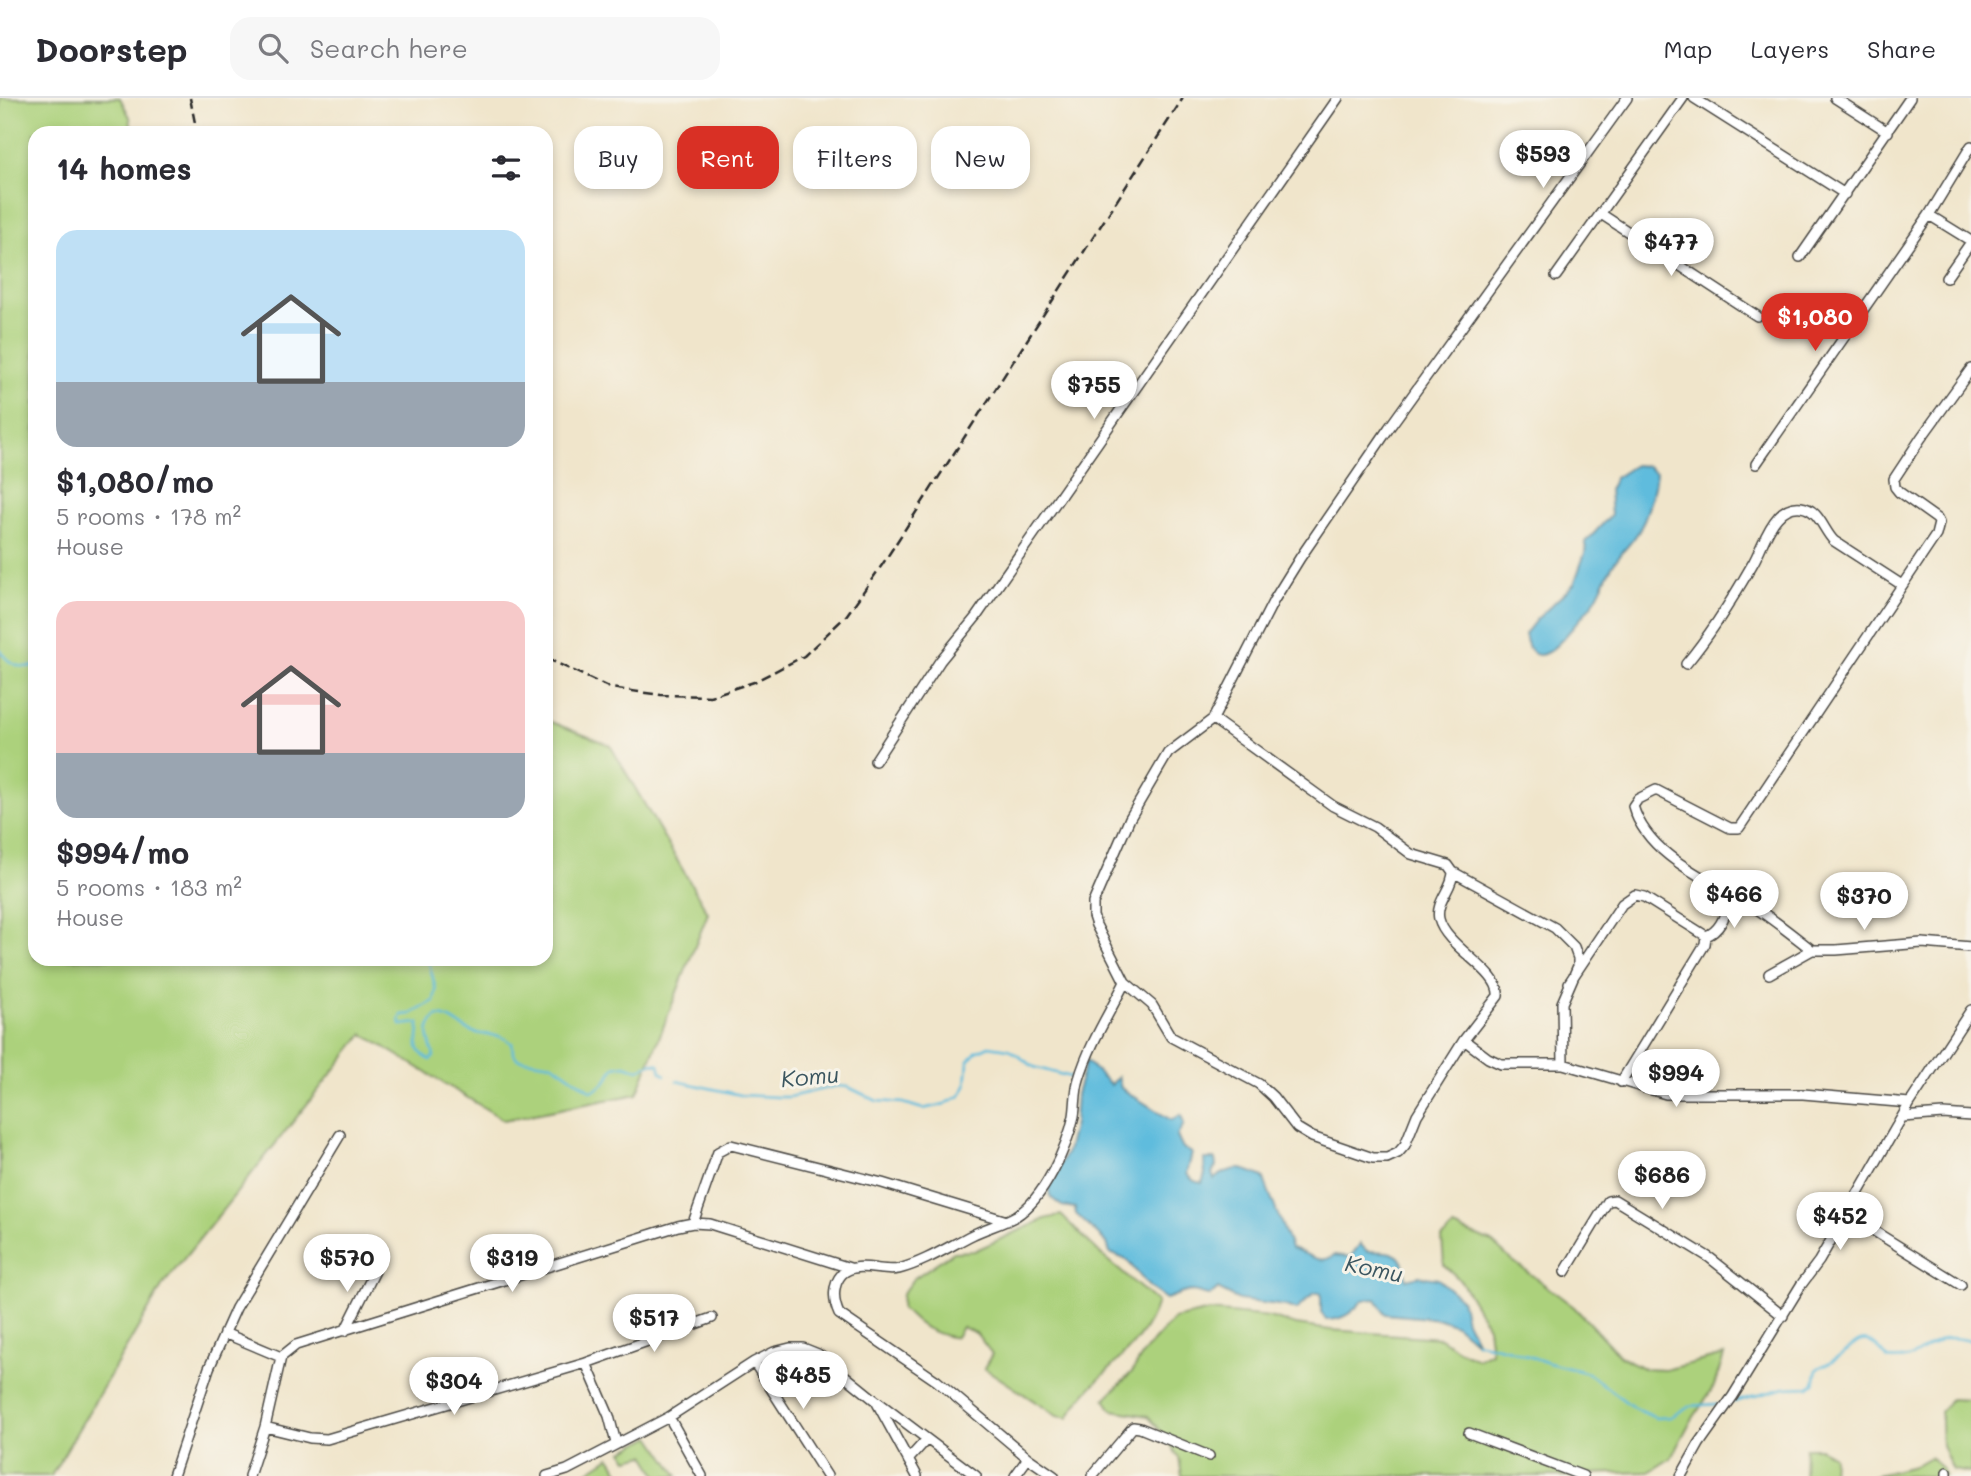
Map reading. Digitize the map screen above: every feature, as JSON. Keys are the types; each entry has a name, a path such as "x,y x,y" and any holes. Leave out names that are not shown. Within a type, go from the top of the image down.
{"street":[{"path":"875,761 940,661 976,617 1338,98"},
{"path":"1454,872 1439,906 1438,917 1445,933 1494,980 1499,988 1498,996 1464,1040 1416,1115 1405,1145 1398,1153 1387,1158 1373,1158 1312,1137 1297,1128 1259,1084 1171,1037 1152,1005 1125,982 1093,916 1093,903 1124,829 1168,753 1213,719 1274,600 1300,558 1627,98"},
{"path":"1556,276 1683,98"},
{"path":"1694,98 1845,194"},
{"path":"1835,98 1888,132"},
{"path":"1800,257 1910,98"},
{"path":"1756,464 1929,215 1971,146"},
{"path":"1601,215 1757,316"},
{"path":"1929,215 1971,242 1947,278"},
{"path":"1812,950 1760,911 1681,865 1649,837 1636,818 1633,806 1638,799 1656,790 1730,828 1739,828 1936,535 1939,523 1935,516 1899,492 1894,480 1971,369"},
{"path":"1686,664 1709,637 1749,572 1776,519 1786,509 1802,507 1810,511 1820,519 1835,541 1902,585"},
{"path":"1213,719 1333,806 1375,827 1411,854 1448,865 1454,872 1555,928 1566,937 1574,947 1578,966 1562,1003 1563,1064"},
{"path":"1569,983 1622,904 1634,895 1644,897 1706,936"},
{"path":"1706,936 1719,927 1732,895"},
{"path":"1621,1082 1705,944 1706,936"},
{"path":"1769,974 1812,950 1922,943 1971,947"},
{"path":"249,1476 265,1427 281,1357 296,1345 693,1223 710,1224 850,1268 897,1270 927,1259 1006,1221 1030,1205 1042,1189 1064,1148 1074,1115 1078,1081 1125,982"},
{"path":"1681,1476 1819,1261 1910,1103 1971,1010"},
{"path":"1464,1040 1501,1064 1563,1064 1666,1094 1803,1094 1910,1103"},
{"path":"1903,1117 1944,1114 1971,1116"},
{"path":"173,1476 209,1368 236,1308 340,1135"},
{"path":"693,1223 718,1152 731,1145 881,1183 1006,1221"},
{"path":"1564,1272 1608,1201 1615,1199 1710,1258 1783,1316"},
{"path":"1845,1213 1961,1285"},
{"path":"850,1268 836,1283 835,1305 839,1314 937,1381 1028,1458 1054,1476"},
{"path":"345,1331 375,1271"},
{"path":"265,1427 310,1438 327,1439 586,1363 712,1318"},
{"path":"224,1333 281,1357"},
{"path":"547,1476 569,1473 616,1443 669,1417 754,1362 775,1352 803,1348 817,1354 976,1476"},
{"path":"754,1362 827,1476"},
{"path":"586,1363 609,1416 616,1443"},
{"path":"876,1401 917,1476"},
{"path":"669,1417 702,1476"},
{"path":"1092,1476 1133,1427 1140,1427 1209,1457"},
{"path":"1469,1433 1583,1476"},
{"path":"908,1460 927,1438"},
{"path":"1015,1476 1028,1458"}],"green space":[{"path":"0,98 120,98 130,117 131,126 28,126 28,966 553,966 553,723 610,745 708,913 637,1094 504,1120 363,1034 163,1285 51,1476 0,1476"},
{"path":"1061,1215 1106,1259 1157,1302 1141,1335 1090,1388 1068,1418 1057,1416 984,1368 992,1354 976,1333 962,1327 956,1337 943,1335 922,1326 901,1309 902,1294 913,1279 953,1252 974,1251 1045,1219"},
{"path":"1454,1227 1492,1242 1574,1307 1620,1356 1645,1369 1665,1370 1724,1355 1714,1386 1671,1458 1649,1472 1581,1476 1182,1476 1179,1458 1148,1416 1112,1410 1105,1399 1132,1372 1145,1351 1174,1319 1210,1311 1269,1317 1296,1325 1330,1330 1440,1338 1477,1359 1491,1352 1488,1327 1461,1281 1444,1265 1442,1238"},
{"path":"1950,1399 1971,1400 1971,1473 1953,1470 1942,1446 1941,1412"},
{"path":"651,1436 678,1476 658,1476 645,1455 628,1459 623,1451"},
{"path":"1805,1448 1820,1448 1833,1456 1832,1476 1804,1476"},
{"path":"610,1457 622,1476 581,1476"},
{"path":"1930,1457 1943,1470 1945,1476 1872,1476 1914,1466"}],"water":[{"path":"1635,465 1647,466 1656,473 1646,516 1640,529 1614,563 1592,604 1568,633 1547,652 1540,655 1534,653 1525,634 1574,584 1586,542 1611,515 1609,490 1615,478"},
{"path":"1086,1061 1111,1085 1118,1077 1121,1088 1171,1120 1181,1115 1184,1124 1177,1136 1183,1148 1192,1153 1187,1174 1194,1181 1202,1183 1205,1174 1204,1159 1215,1159 1216,1166 1212,1173 1214,1179 1227,1171 1238,1169 1263,1177 1291,1248 1323,1260 1334,1255 1350,1257 1360,1244 1367,1251 1395,1254 1403,1263 1406,1279 1419,1276 1438,1279 1461,1299 1466,1321 1477,1343 1456,1325 1440,1319 1385,1314 1376,1299 1363,1300 1347,1315 1326,1320 1321,1312 1321,1293 1314,1293 1296,1310 1286,1306 1239,1300 1218,1289 1211,1294 1191,1291 1166,1299 1150,1288 1127,1260 1110,1253 1107,1243 1076,1214 1075,1208 1062,1206 1050,1197 1048,1185 1067,1152 1074,1123 1076,1094"}],"waterway":[{"name":"Komu","path":"0,650 15,664 28,667"},
{"name":"Komu","path":"430,966 436,990 434,1001 411,1014 402,1015 400,1020 401,1025 419,1023 418,1048 430,1060 434,1056 429,1040 430,1025 437,1016 442,1016 468,1030 506,1039 512,1043 513,1053 518,1059 553,1064 591,1091 602,1085 615,1067 625,1065 639,1070 653,1063 659,1064 665,1075"},
{"name":"Komu","path":"677,1081 741,1095 777,1097 789,1097 837,1086 848,1087 877,1101 903,1103 923,1109 945,1104 960,1096 966,1086 968,1062 976,1052 989,1046 1009,1049 1034,1067 1070,1077"},
{"name":"Komu","path":"1734,1402 1785,1388 1809,1387 1814,1383 1817,1369 1859,1342 1871,1343 1888,1359 1898,1360 1912,1357 1944,1339 1971,1341"},
{"name":"Komu","path":"1476,1342 1588,1373 1634,1408 1656,1418 1671,1417 1689,1406 1717,1404"}],"railway":[{"path":"190,98 196,126"},
{"path":"553,661 610,688 661,695 710,696 754,682 804,656 846,616 882,565 1183,98"}]}
